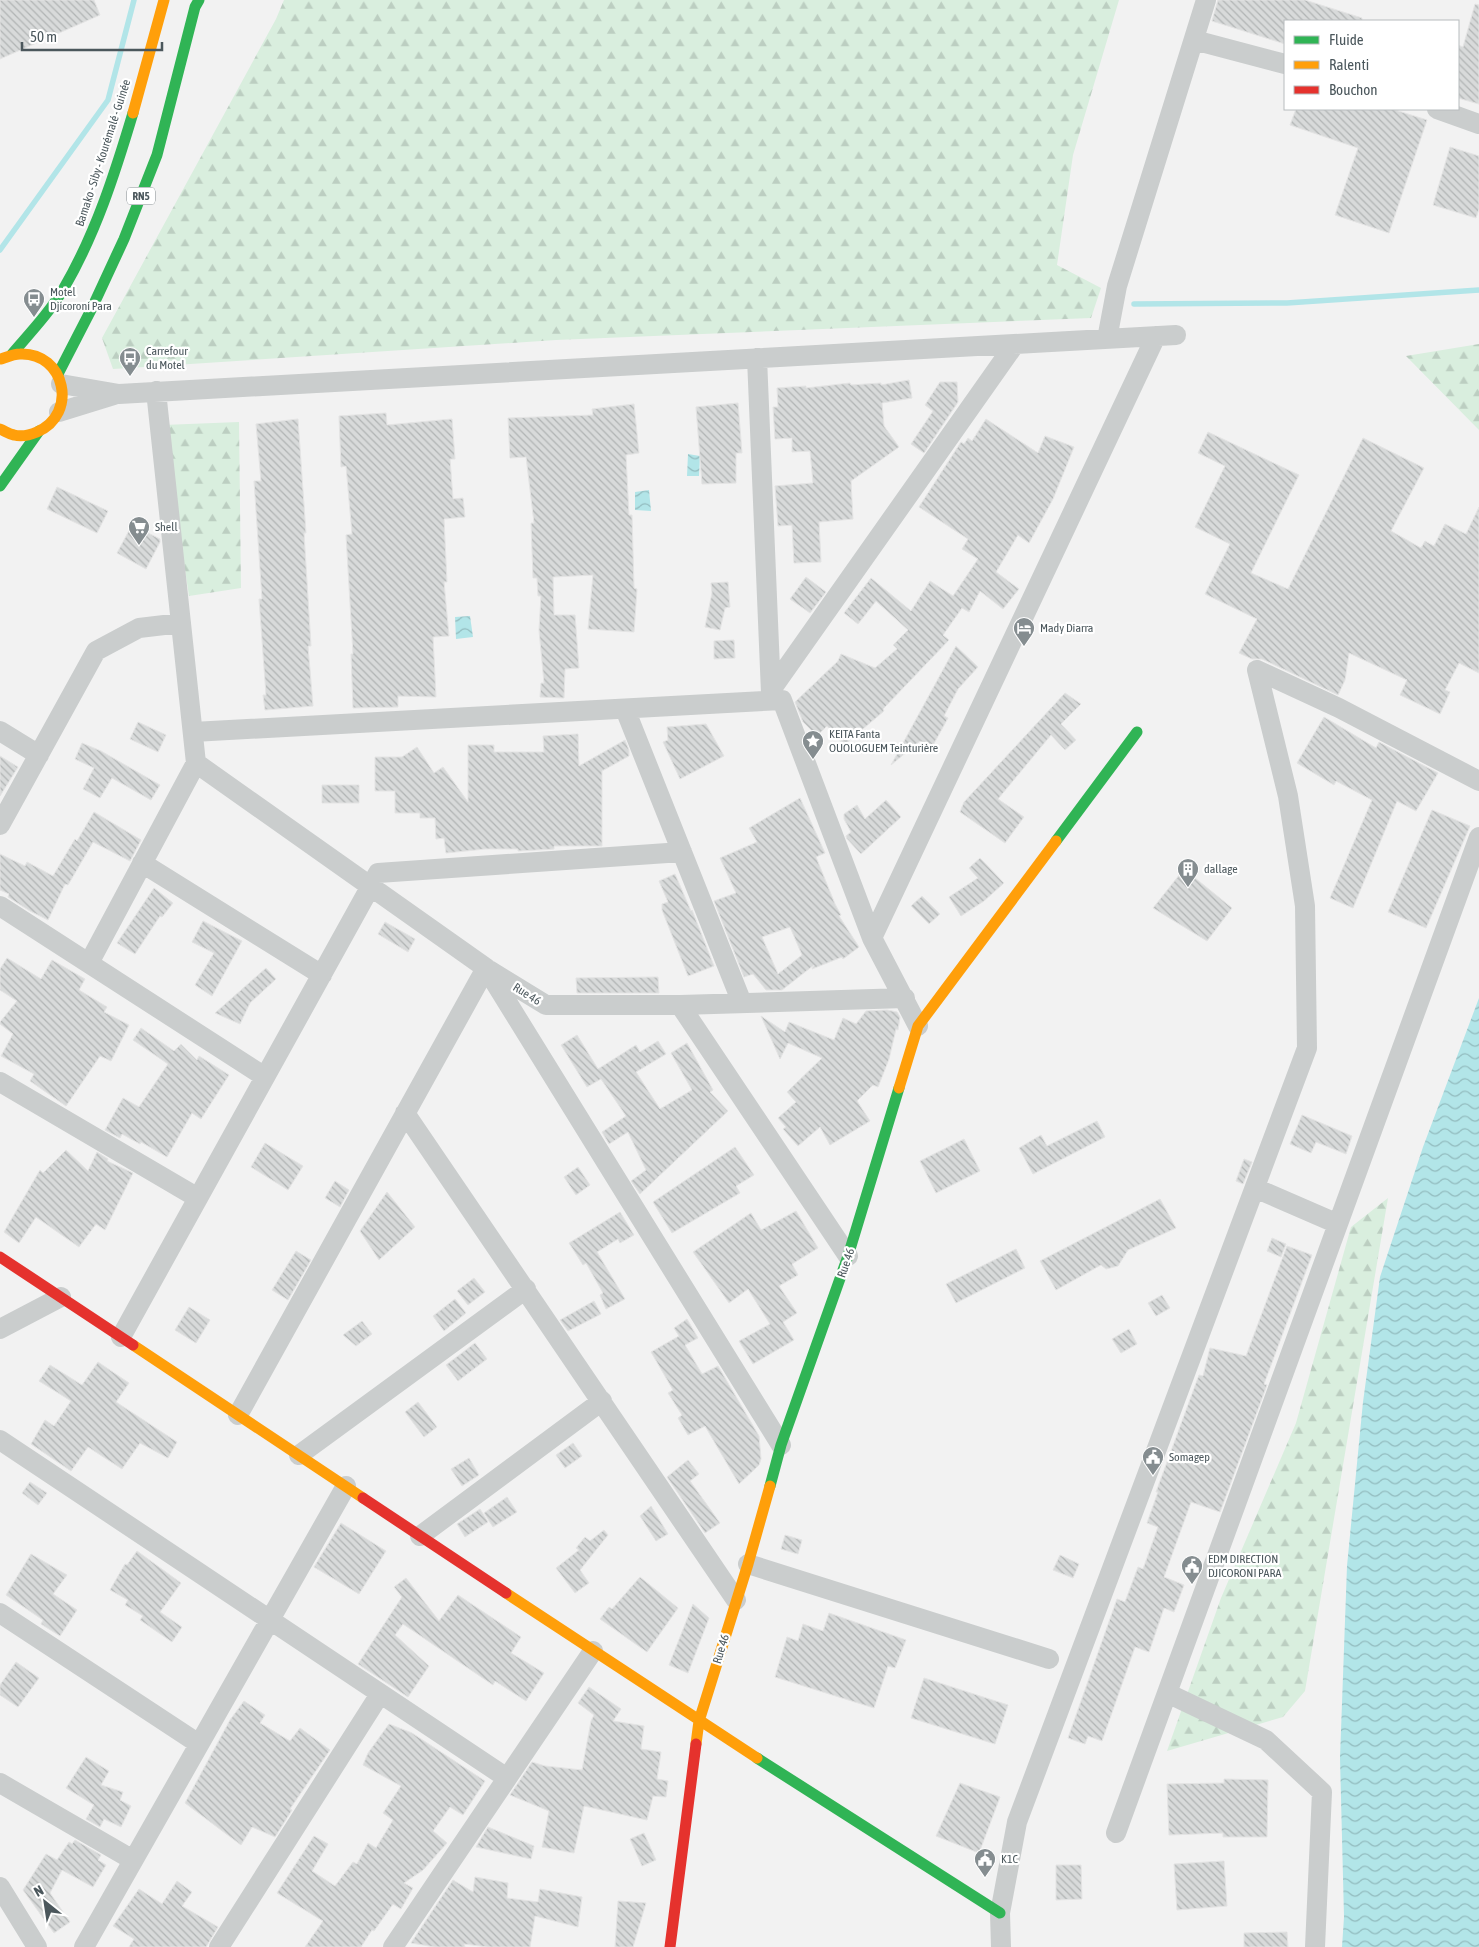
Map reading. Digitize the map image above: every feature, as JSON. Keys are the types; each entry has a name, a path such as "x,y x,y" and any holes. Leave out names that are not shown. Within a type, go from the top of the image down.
{"main road":[{"name":"Bamako - Siby - Kourémalé - Guinée","path":"12,354 42,319 64,288 96,223 122,147 164,0"},
{"name":"RN5","path":"58,412 62,400 59,379 124,240 156,155 197,2"},
{"path":"12,354 26,353 38,356 50,363 59,379"},
{"name":"RN5","path":"0,360 12,354"},
{"path":"5,433 27,435 39,431 51,423 58,412"},
{"path":"0,486 39,431"},
{"name":"Rue 46","path":"670,1947 699,1720 748,1564 781,1445 848,1256 918,1026 1137,732"},
{"path":"0,1257 593,1651 1000,1913"}],"street":[{"path":"1107,339 1117,286 1206,0"},
{"path":"1194,40 1284,64"},
{"path":"1440,110 1479,124"},
{"path":"58,412 119,394 156,391 1176,335"},
{"path":"872,938 1156,336"},
{"path":"771,695 1015,344"},
{"path":"757,358 771,695"},
{"path":"59,379 119,394"},
{"path":"89,963 196,763 156,391"},
{"path":"0,826 96,651 139,628 181,622"},
{"path":"1000,1947 1000,1913 1017,1822 1307,1048 1305,906 1288,796 1256,670 1339,708 1479,781"},
{"path":"193,732 625,709 771,695 782,700 872,938 918,1026"},
{"path":"625,709 742,1003"},
{"path":"0,731 39,756"},
{"name":"Rue 46","path":"196,763 486,968 546,1005 680,1005 904,998"},
{"path":"1116,1833 1479,837"},
{"path":"121,1337 378,873 682,852"},
{"path":"142,863 322,975"},
{"path":"0,906 266,1077"},
{"path":"238,1415 486,968 781,1445"},
{"path":"680,1005 848,1256"},
{"path":"0,1082 198,1198"},
{"path":"405,1113 526,1288 736,1600"},
{"path":"1255,1188 1338,1224"},
{"path":"298,1455 526,1288"},
{"path":"0,1329 60,1297"},
{"path":"420,1536 602,1401"},
{"path":"0,1440 507,1778"},
{"path":"84,1947 346,1486"},
{"path":"748,1564 1049,1659"},
{"path":"0,1613 199,1744"},
{"path":"393,1947 593,1651"},
{"path":"1167,1693 1266,1740 1322,1792 1315,1947"},
{"path":"219,1947 380,1694"},
{"path":"0,1783 133,1860"},
{"path":"0,1887 37,1947"}],"green space":[{"path":"284,0 1119,0 1073,155 1057,265 1101,288 1091,318 556,340 113,369 102,338 276,19"},
{"path":"1479,344 1479,430 1406,356"},
{"path":"239,422 241,588 189,596 163,425"},
{"path":"1388,1198 1305,1691 1283,1717 1167,1751 1221,1598 1296,1423 1351,1227"}],"water":[{"path":"688,454 700,456 699,476 687,476"},
{"path":"649,490 651,511 635,510 635,492"},
{"path":"470,616 473,637 456,639 455,617"},
{"path":"1479,998 1479,1947 1342,1947 1344,1917 1340,1758 1347,1566 1363,1402 1380,1277 1423,1147"}],"building":[{"path":"0,0 94,0 100,15 0,59"},
{"path":"1218,0 1305,0 1362,18 1362,20 1284,20 1284,44 1212,21"},
{"path":"1475,4 1479,5 1479,104 1459,98 1459,45 1463,47"},
{"path":"1296,110 1395,110 1427,120 1389,233 1335,215 1358,148 1290,125"},
{"path":"1450,147 1479,156 1479,209 1476,218 1433,205"},
{"path":"909,380 912,398 882,403 884,426 899,447 851,481 853,519 819,522 821,562 794,563 792,525 778,526 775,486 813,483 810,451 792,452 792,438 775,439 773,407 778,407 777,388 806,386 806,388 850,383 851,385 881,383 881,385"},
{"path":"940,382 957,382 958,402 924,453 911,444 933,411 925,405"},
{"path":"738,403 742,453 736,453 736,483 702,484 696,407"},
{"path":"634,404 639,453 626,455 629,515 632,515 634,588 637,589 634,632 588,629 593,575 553,577 554,615 575,615 579,668 565,669 564,698 540,697 541,683 544,683 539,630 541,596 538,596 537,578 533,578 531,523 534,523 526,457 510,458 508,418 593,415 592,409"},
{"path":"386,413 387,425 452,419 455,459 450,459 453,499 463,498 465,517 444,519 447,582 444,582 449,636 433,637 436,697 398,696 398,707 353,708 351,654 353,654 346,535 352,534 346,466 341,467 339,416"},
{"path":"298,419 306,533 304,533 311,646 308,646 313,706 265,710 263,695 266,695 259,599 262,599 254,481 261,481 256,424"},
{"path":"986,419 1038,453 1045,436 1074,447 1053,499 1029,543 1018,535 996,572 1019,589 1003,609 980,591 969,612 962,608 943,635 949,640 883,709 884,711 844,745 827,726 817,736 803,722 795,702 838,661 841,654 875,668 897,649 893,645 908,630 876,601 858,624 844,613 871,578 911,611 930,581 953,596 978,559 962,549 968,539 919,507 961,442 964,444 968,438 972,441"},
{"path":"1208,432 1299,475 1251,573 1288,589 1363,438 1424,468 1391,531 1421,548 1425,541 1434,546 1445,524 1466,534 1479,507 1479,673 1459,663 1445,690 1450,692 1440,714 1400,695 1407,680 1349,653 1345,680 1338,695 1262,659 1252,659 1239,653 1257,619 1205,594 1230,544 1195,527 1225,466 1198,453"},
{"path":"57,487 108,511 97,533 47,509"},
{"name":"Shell","path":"132,525 160,539 146,569 117,553"},
{"path":"806,577 826,592 810,613 790,599"},
{"path":"728,582 730,607 725,608 720,630 705,627 712,593 711,583"},
{"path":"734,640 735,658 714,659 714,641"},
{"path":"956,646 978,667 958,689 944,716 948,718 932,747 920,741 891,765"},
{"path":"1065,693 1081,704 1061,724 1076,740 1065,750 1051,735 998,799 1024,817 1005,843 960,812 964,802"},
{"path":"1324,717 1376,748 1379,742 1438,773 1416,811 1397,801 1353,908 1330,898 1372,800 1336,781 1334,785 1297,763"},
{"path":"138,722 166,735 158,752 130,739"},
{"path":"706,724 724,756 680,779 663,742 668,740 667,727"},
{"path":"578,734 579,766 625,740 629,750 629,756 602,771 602,846 554,846 554,849 518,851 518,849 485,849 446,853 444,838 436,839 435,818 420,818 420,813 395,813 395,791 375,791 375,757 402,757 417,747 434,773 443,767 468,802 468,745 494,745 494,752 544,752 543,736"},
{"path":"82,743 101,751 160,785 151,800 112,778 100,798 83,789 94,768 75,759"},
{"path":"0,756 18,767 0,796"},
{"path":"322,785 359,785 359,803 322,803"},
{"path":"800,798 825,853 816,857 841,915 839,916 859,947 843,959 842,957 812,969 814,965 782,990 766,990 753,974 744,977 714,901 736,893 720,858 757,842 749,828","holes":["790,927 802,955 778,974 762,937"]},
{"path":"886,800 901,817 861,854 847,839 846,836 851,832 844,819 844,814 857,805 865,819"},
{"path":"1432,810 1470,826 1426,928 1388,912"},
{"path":"94,812 141,840 130,861 93,842 68,885 65,884 48,920 30,911 8,897 9,894 0,890 0,854 25,866 27,862 53,876"},
{"path":"980,858 1004,883 984,901 961,916 949,897 978,878 969,868"},
{"name":"dallage","path":"1184,869 1232,908 1207,941 1153,908"},
{"path":"675,874 692,910 714,966 688,976 662,910 662,904 668,902 659,881"},
{"path":"154,888 173,903 162,917 160,916 135,954 117,943"},
{"path":"922,896 940,914 929,924 911,906"},
{"path":"203,921 242,941 212,996 195,985 214,953 192,942"},
{"path":"385,922 415,939 408,952 378,934"},
{"path":"7,958 41,979 52,960 85,979 79,990 107,1007 104,1012 129,1025 111,1061 100,1056 66,1106 30,1081 34,1074 1,1056 13,1034 0,1022 17,1001 0,990 0,969"},
{"path":"266,968 276,979 250,1003 240,1024 215,1013"},
{"path":"658,977 659,993 577,993 576,978"},
{"path":"887,1010 897,1012 900,1017 889,1059 878,1087 873,1085 857,1101 870,1121 830,1145 820,1127 798,1146 783,1129 786,1127 778,1118 796,1102 787,1092 822,1058 788,1043 780,1059 761,1016 785,1032 789,1022 834,1040 843,1018 856,1024 866,1011"},
{"path":"141,1028 174,1051 181,1044 197,1060 199,1056 229,1075 201,1119 192,1113 167,1157 141,1142 140,1144 122,1134 120,1138 105,1130 123,1098 139,1107 168,1064 133,1040"},
{"path":"577,1035 598,1069 636,1045 640,1052 658,1041 666,1054 636,1072 660,1109 692,1090 671,1053 687,1043 713,1090 710,1092 728,1111 640,1194 631,1181 646,1170 628,1132 609,1144 602,1132 626,1116 601,1079 587,1087 561,1045"},
{"path":"1302,1115 1352,1136 1346,1154 1316,1142 1311,1153 1290,1144"},
{"path":"1097,1121 1105,1137 1033,1174 1019,1148 1041,1135 1047,1146"},
{"path":"964,1139 980,1171 936,1193 920,1161"},
{"path":"265,1143 303,1166 288,1190 251,1167"},
{"path":"735,1147 754,1175 736,1186 740,1193 672,1233 653,1202"},
{"path":"66,1150 88,1171 97,1152 108,1159 107,1161 133,1173 105,1230 96,1224 79,1247 36,1217 19,1243 4,1232 40,1170 43,1173"},
{"path":"1244,1159 1252,1162 1243,1184 1236,1181"},
{"path":"578,1167 590,1185 576,1195 564,1177"},
{"path":"335,1181 349,1190 340,1207 325,1198"},
{"path":"387,1192 415,1227 379,1260 360,1231"},
{"path":"1160,1199 1176,1228 1128,1250 1118,1266 1106,1269 1101,1265 1056,1290 1040,1261"},
{"path":"796,1211 818,1248 792,1264 798,1275 779,1286 797,1313 783,1322 794,1340 753,1364 739,1341 770,1324 748,1289 729,1303 693,1252 751,1213 761,1230"},
{"path":"620,1212 634,1235 620,1243 618,1239 597,1252 625,1299 606,1309 600,1295 603,1293 586,1263 583,1265 569,1243"},
{"path":"1272,1238 1286,1244 1281,1257 1267,1251"},
{"path":"1287,1246 1312,1255 1264,1384 1267,1385 1220,1512 1191,1502 1164,1577 1184,1585 1174,1612 1164,1608 1149,1652 1135,1647 1102,1741 1088,1736 1085,1744 1068,1738 1117,1599 1125,1602 1138,1567 1143,1569 1158,1527 1147,1523 1158,1492 1156,1492 1199,1375 1203,1376 1210,1348 1246,1356"},
{"path":"1016,1249 1025,1268 956,1303 946,1284"},
{"path":"296,1251 311,1260 288,1300 272,1290"},
{"path":"474,1278 485,1292 468,1305 457,1291"},
{"path":"1162,1295 1170,1308 1156,1316 1148,1303"},
{"path":"455,1299 466,1313 444,1331 433,1316"},
{"path":"594,1301 601,1314 568,1331 560,1320"},
{"path":"189,1307 210,1320 196,1343 175,1330"},
{"path":"687,1319 698,1338 685,1345 702,1374 718,1366 759,1436 761,1459 759,1465 739,1484 705,1426 688,1435 678,1418 682,1415 668,1393 673,1390 651,1352 679,1336 674,1328"},
{"path":"362,1321 372,1334 356,1346 343,1335"},
{"path":"1129,1329 1137,1344 1121,1353 1112,1339"},
{"path":"475,1343 487,1359 458,1381 446,1365"},
{"path":"98,1362 129,1383 116,1402 177,1442 168,1458 140,1443 122,1469 88,1447 71,1471 31,1444 45,1420 54,1426 71,1401 39,1381 50,1365 82,1385"},
{"path":"418,1402 437,1427 424,1437 405,1412"},
{"path":"573,1443 582,1456 565,1468 556,1455"},
{"path":"469,1458 479,1475 462,1486 451,1469"},
{"path":"688,1460 699,1474 690,1481 720,1523 705,1533 667,1477"},
{"path":"30,1482 47,1493 38,1505 22,1493"},
{"path":"507,1497 517,1512 493,1527 484,1513"},
{"path":"651,1506 668,1534 656,1541 640,1516"},
{"path":"480,1509 488,1522 465,1537 457,1524"},
{"path":"341,1523 386,1551 359,1594 314,1567"},
{"path":"604,1530 608,1535 580,1570 589,1583 575,1593 556,1568 579,1550 576,1548 585,1537 590,1541"},
{"path":"785,1535 802,1540 798,1554 781,1549"},
{"path":"137,1551 181,1583 160,1612 182,1627 172,1642 140,1620 143,1616 125,1605 128,1600 110,1590 125,1564 127,1565"},
{"path":"31,1554 67,1575 53,1594 77,1610 60,1636 41,1624 43,1620 6,1595"},
{"path":"1060,1555 1079,1564 1073,1578 1053,1570"},
{"path":"640,1577 678,1608 647,1652 600,1619 609,1607 612,1609"},
{"path":"406,1578 439,1621 458,1595 521,1637 511,1653 544,1673 526,1701 495,1681 493,1685 403,1624 395,1635 429,1666 408,1697 358,1664 402,1597 394,1587"},
{"path":"693,1604 709,1618 688,1673 669,1665"},
{"path":"829,1613 906,1640 895,1668 888,1666 874,1708 775,1677 787,1637 798,1641 803,1624 823,1631"},
{"path":"16,1662 39,1678 18,1707 0,1695 0,1685"},
{"path":"924,1678 1008,1705 995,1744 911,1718"},
{"path":"589,1687 621,1709 613,1721 644,1726 641,1749 661,1752 657,1779 668,1781 666,1797 653,1796 647,1820 584,1806 574,1853 542,1847 549,1811 510,1795 532,1762 545,1766 582,1770 591,1721 594,1715 578,1703"},
{"path":"244,1701 265,1715 260,1723 290,1741 300,1728 330,1750 290,1809 292,1810 275,1837 252,1827 241,1845 185,1803 230,1720"},
{"path":"389,1724 412,1733 485,1781 463,1815 450,1807 433,1831 447,1843 423,1870 404,1883 413,1888 401,1909 393,1904 361,1947 305,1947 323,1921 277,1893 314,1836 328,1844 312,1871 335,1886 353,1862 357,1864 368,1843 376,1848 393,1820 383,1813 401,1786 363,1765 368,1753"},
{"path":"86,1757 109,1771 101,1785 123,1792 120,1800 131,1806 121,1827 104,1819 100,1827 86,1819 94,1805 66,1788"},
{"path":"1224,1779 1268,1780 1267,1837 1223,1837 1223,1833 1169,1835 1167,1784 1224,1783"},
{"path":"960,1783 1000,1797 979,1853 936,1836"},
{"path":"488,1827 534,1846 531,1859 476,1847"},
{"path":"644,1833 656,1860 642,1866 630,1839"},
{"path":"75,1840 101,1855 98,1860 106,1865 93,1887 62,1870 50,1893 70,1922 54,1933 23,1890 46,1854 57,1860 69,1842 72,1844"},
{"path":"1224,1861 1227,1906 1177,1910 1174,1864"},
{"path":"1056,1865 1081,1865 1082,1899 1056,1900"},
{"path":"475,1877 508,1883 507,1898 538,1902 540,1889 582,1897 578,1927 535,1916 530,1947 488,1947 464,1944 465,1947 435,1947 411,1943 453,1880 473,1892"},
{"path":"177,1881 192,1892 182,1906 218,1927 206,1947 129,1947 134,1939 113,1926 139,1889 162,1904"},
{"path":"618,1901 646,1903 633,1947 615,1947"},
{"path":"1287,1932 1288,1947 1244,1947 1244,1933"}],"waterway":[{"path":"0,250 108,100 134,0"},
{"path":"1134,304 1287,303 1479,290"}],"traffic: fast":[{"path":"58,374 92,308 124,239 157,155 195,7 199,0"},
{"path":"12,354 40,322 64,288 86,246 104,202 133,113"},
{"path":"0,486 39,431"},
{"path":"1056,841 1137,732"},
{"path":"770,1486 781,1445 848,1256 899,1088"},
{"path":"757,1758 1000,1913"}],"traffic: slow":[{"path":"133,113 164,0"},
{"path":"0,429 17,436 37,432 50,423 58,412 62,399 61,386 56,373 48,363 35,356 20,354 1,359"},
{"path":"899,1088 918,1026 1056,841"},
{"path":"133,1345 363,1498"},
{"path":"696,1744 699,1721 770,1486"},
{"path":"506,1593 757,1758"}],"traffic: jam":[{"path":"0,1257 133,1345"},
{"path":"363,1498 506,1593"},
{"path":"670,1947 696,1744"}],"place":[{"name":"Motel Djicoroni Para","path":"34,318"},
{"name":"Carrefour du Motel","path":"130,377"},
{"name":"Shell","path":"139,546"},
{"name":"Mady Diarra","path":"1024,647"},
{"name":"KEITA Fanta OUOLOGUEM Teinturière","path":"813,760"},
{"name":"dallage","path":"1188,888"},
{"name":"Somagep","path":"1153,1476"},
{"name":"EDM DIRECTION DJICORONI PARA","path":"1192,1585"},
{"name":"K1C","path":"985,1878"}]}
